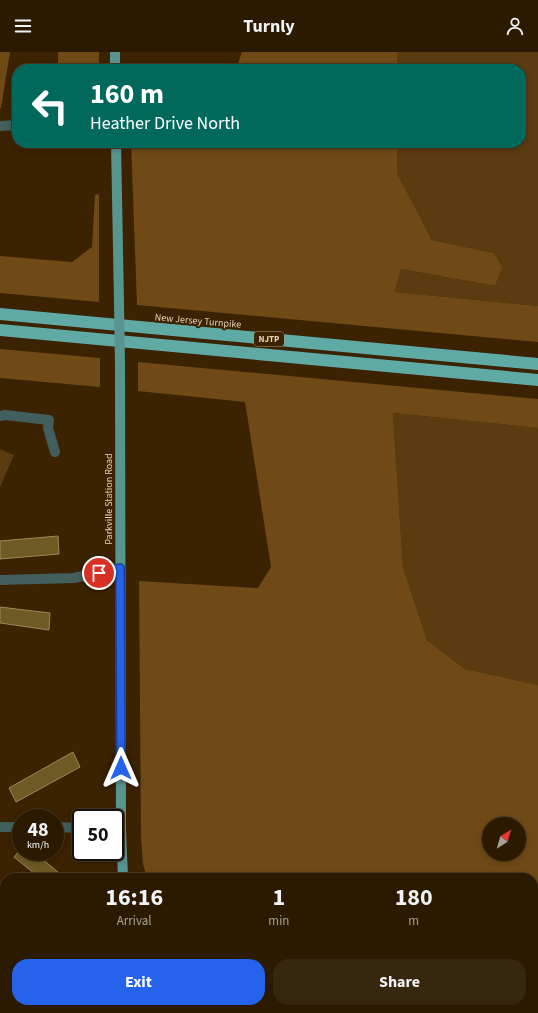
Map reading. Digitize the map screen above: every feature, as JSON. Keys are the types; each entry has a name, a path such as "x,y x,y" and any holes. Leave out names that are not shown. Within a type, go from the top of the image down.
{"highway":[{"name":"New Jersey Turnpike","path":"0,314 538,364"},
{"name":"NJTP","path":"0,330 538,380"}],"main road":[{"path":"115,52 115,64"},
{"name":"Parkville Station Road","path":"116,148 120,365 118,809"},
{"name":"Parkville Station Road","path":"121,861 122,873"}],"street":[{"path":"0,126 12,125"},
{"path":"0,416 5,415 49,420 48,428 55,452"},
{"path":"0,580 74,578 120,568"},
{"path":"0,827 12,827"}],"shaded area":[{"path":"0,52 10,52 1,108 0,108"},
{"path":"58,52 99,52 99,64 58,64"},
{"path":"242,52 397,52 397,64 238,64"},
{"path":"397,52 538,52 538,306 395,292 401,269 494,286 494,253 432,240 397,173 397,148 526,148 526,64 397,64"},
{"path":"131,148 397,148 397,173 432,240 494,253 502,267 495,286 401,269 395,292 538,306 538,342 137,305"},
{"path":"99,194 99,302 0,293 0,256 72,262 92,247 95,195"},
{"path":"0,349 100,358 100,387 0,378"},
{"path":"138,362 538,399 538,428 393,413 403,567 427,640 465,669 538,685 538,873 146,873 143,864 141,837 139,581 258,588 271,567 245,402 138,391"},
{"path":"393,413 538,428 538,685 465,669 427,640 403,567"},
{"path":"0,449 14,455 0,487"}],"building":[{"path":"58,536 59,554 0,559 0,541"},
{"path":"0,607 50,613 49,630 0,623"},
{"path":"73,752 80,767 16,802 9,788"},
{"path":"19,861 45,861 59,873 34,873"}],"route":[{"path":"99,573 120,568 121,768"}]}
